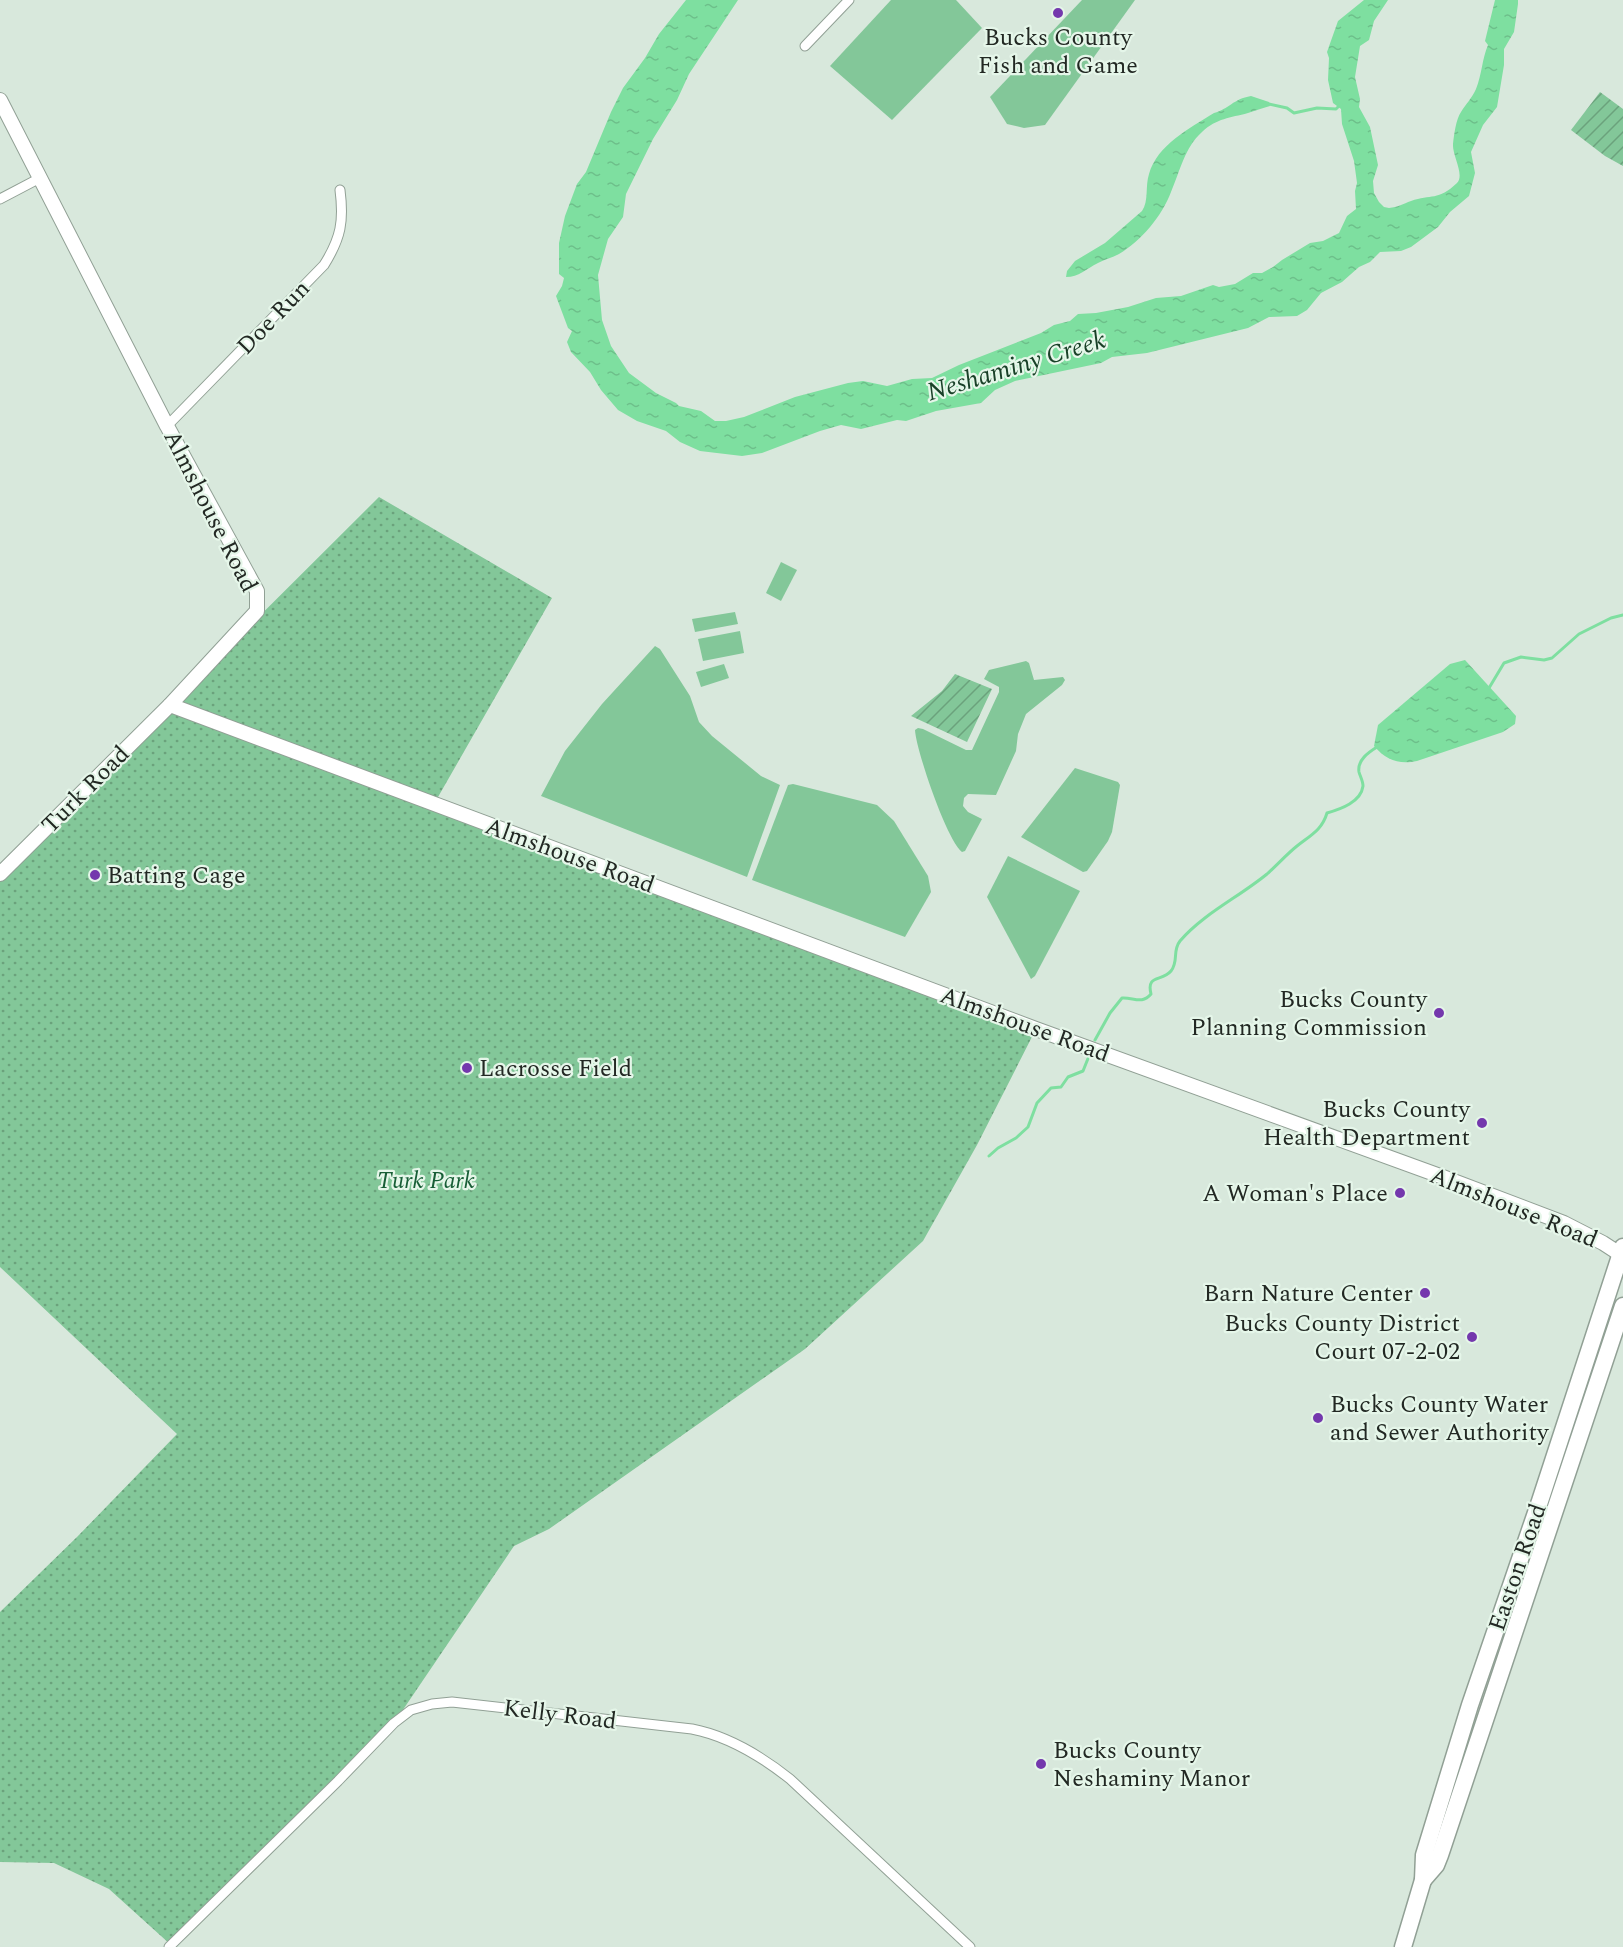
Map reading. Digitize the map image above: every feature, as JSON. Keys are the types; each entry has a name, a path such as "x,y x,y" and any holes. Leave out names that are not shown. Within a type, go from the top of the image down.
{"highway":[{"name":"Easton Road","path":"1403,1947 1423,1880 1424,1855 1470,1705 1622,1253"},
{"name":"Easton Road","path":"1423,1880 1436,1865 1440,1854 1623,1306"}],"street":[{"path":"805,46 849,0"},
{"name":"Almshouse Road","path":"0,100 167,426 257,591 256,610 170,705 1036,1029 1485,1193 1564,1223 1622,1253"},
{"path":"0,199 40,178"},
{"name":"Doe Run","path":"167,426 324,265 341,229 340,190"},
{"name":"Turk Road","path":"0,874 170,705"},
{"name":"Kelly Road","path":"169,1947 338,1782 394,1723 411,1710 443,1702 692,1729 723,1738 768,1763 790,1779 970,1947"}],"green space":[{"path":"891,0 956,0 982,28 892,120 830,66"},
{"path":"1082,0 1135,0 1045,125 1024,128 1007,124 990,97"},
{"path":"1600,92 1623,109 1623,166 1605,156 1571,130"},
{"name":"Turk Park","path":"379,497 552,598 434,804 1036,1029 977,1145 923,1241 805,1349 549,1529 514,1546 394,1723 171,1945 109,1889 54,1863 0,1862 0,1612 177,1434 0,1267 0,879 170,705"},
{"path":"781,562 797,570 781,601 766,593"},
{"path":"735,612 738,624 695,632 692,619"},
{"path":"740,631 744,653 703,661 698,639"},
{"path":"655,646 660,649 690,696 699,722 712,736 761,776 780,785 747,877 541,796 565,751 602,704"},
{"path":"1026,661 1029,663 1034,680 1063,677 1065,680 1026,714 1018,734 1016,751 996,795 968,794 964,798 963,806 968,812 982,819 965,851 962,852 948,831 933,794 915,730 923,729 966,750 972,750 999,692 999,687 984,679 989,670"},
{"path":"724,664 729,678 701,687 696,672"},
{"path":"955,674 992,689 967,742 911,716 942,691"},
{"path":"1075,768 1118,782 1120,785 1112,832 1087,871 1083,872 1021,837"},
{"path":"793,784 877,805 894,821 928,876 931,892 905,937 752,880 788,785"},
{"path":"1008,856 1080,891 1035,976 1031,979 987,897"}],"water":[{"name":"Neshaminy Creek","path":"686,0 738,0 689,74 677,100 653,139 626,194 623,217 608,239 598,275 602,320 611,346 629,373 656,393 679,406 701,411 715,421 744,417 795,397 848,383 863,381 887,386 912,379 932,378 1041,333 1054,325 1070,321 1078,314 1128,307 1156,298 1181,296 1213,285 1219,287 1235,284 1253,273 1262,273 1273,267 1310,243 1323,241 1339,233 1347,216 1356,209 1357,183 1354,161 1342,124 1341,109 1333,103 1328,80 1327,52 1338,21 1364,0 1388,0 1374,21 1369,40 1360,46 1355,77 1360,99 1359,107 1370,127 1378,165 1373,181 1374,193 1384,207 1389,208 1445,192 1459,179 1453,149 1456,127 1459,115 1473,95 1478,83 1488,45 1485,41 1495,0 1518,0 1518,4 1514,32 1504,49 1504,65 1497,107 1483,125 1471,152 1475,173 1469,196 1450,212 1438,227 1411,247 1401,251 1380,252 1342,282 1321,293 1307,310 1297,316 1269,317 1248,328 1147,353 1112,357 1101,363 1015,381 995,390 981,403 861,429 841,425 762,453 742,456 700,451 680,442 666,431 637,421 618,410 601,390 590,372 571,352 567,342 572,331 568,328 556,296 564,278 559,274 559,243 565,216 577,184 586,172 623,88 659,34"},
{"path":"1251,96 1269,102 1270,106 1218,121 1196,138 1187,152 1167,201 1143,235 1119,254 1079,274 1066,277 1067,271 1075,261 1105,243 1142,211 1149,174 1159,154 1167,146 1185,131 1214,113 1240,99"},
{"path":"1465,660 1516,716 1515,724 1503,732 1417,761 1399,762 1388,758 1374,746 1378,725 1450,664"}],"waterway":[{"path":"1269,104 1287,108 1294,113 1317,108 1336,109 1341,104"},
{"path":"1489,688 1504,663 1521,657 1544,660 1552,658 1579,634 1611,618 1623,615"},
{"path":"1095,1040 1110,1013 1122,998 1141,1000 1148,997 1151,994 1150,988 1153,981 1171,971 1175,964 1178,945 1189,931 1267,874 1315,832 1327,813 1354,801 1363,786 1359,772 1360,764 1364,757 1377,747"},
{"path":"989,1156 1028,1127 1037,1103 1051,1088 1061,1087 1068,1077 1083,1071 1089,1056"}],"place":[{"name":"Bucks County Fish and Game","path":"1058,13"},
{"name":"Batting Cage","path":"95,875"},
{"name":"Bucks County Planning Commission","path":"1439,1013"},
{"name":"Lacrosse Field","path":"467,1068"},
{"name":"Bucks County Health Department","path":"1482,1123"},
{"name":"A Woman's Place","path":"1400,1193"},
{"name":"Barn Nature Center","path":"1425,1293"},
{"name":"Bucks County District Court 07-2-02","path":"1472,1337"},
{"name":"Bucks County Water and Sewer Authority","path":"1318,1418"},
{"name":"Bucks County Neshaminy Manor","path":"1041,1764"}]}
